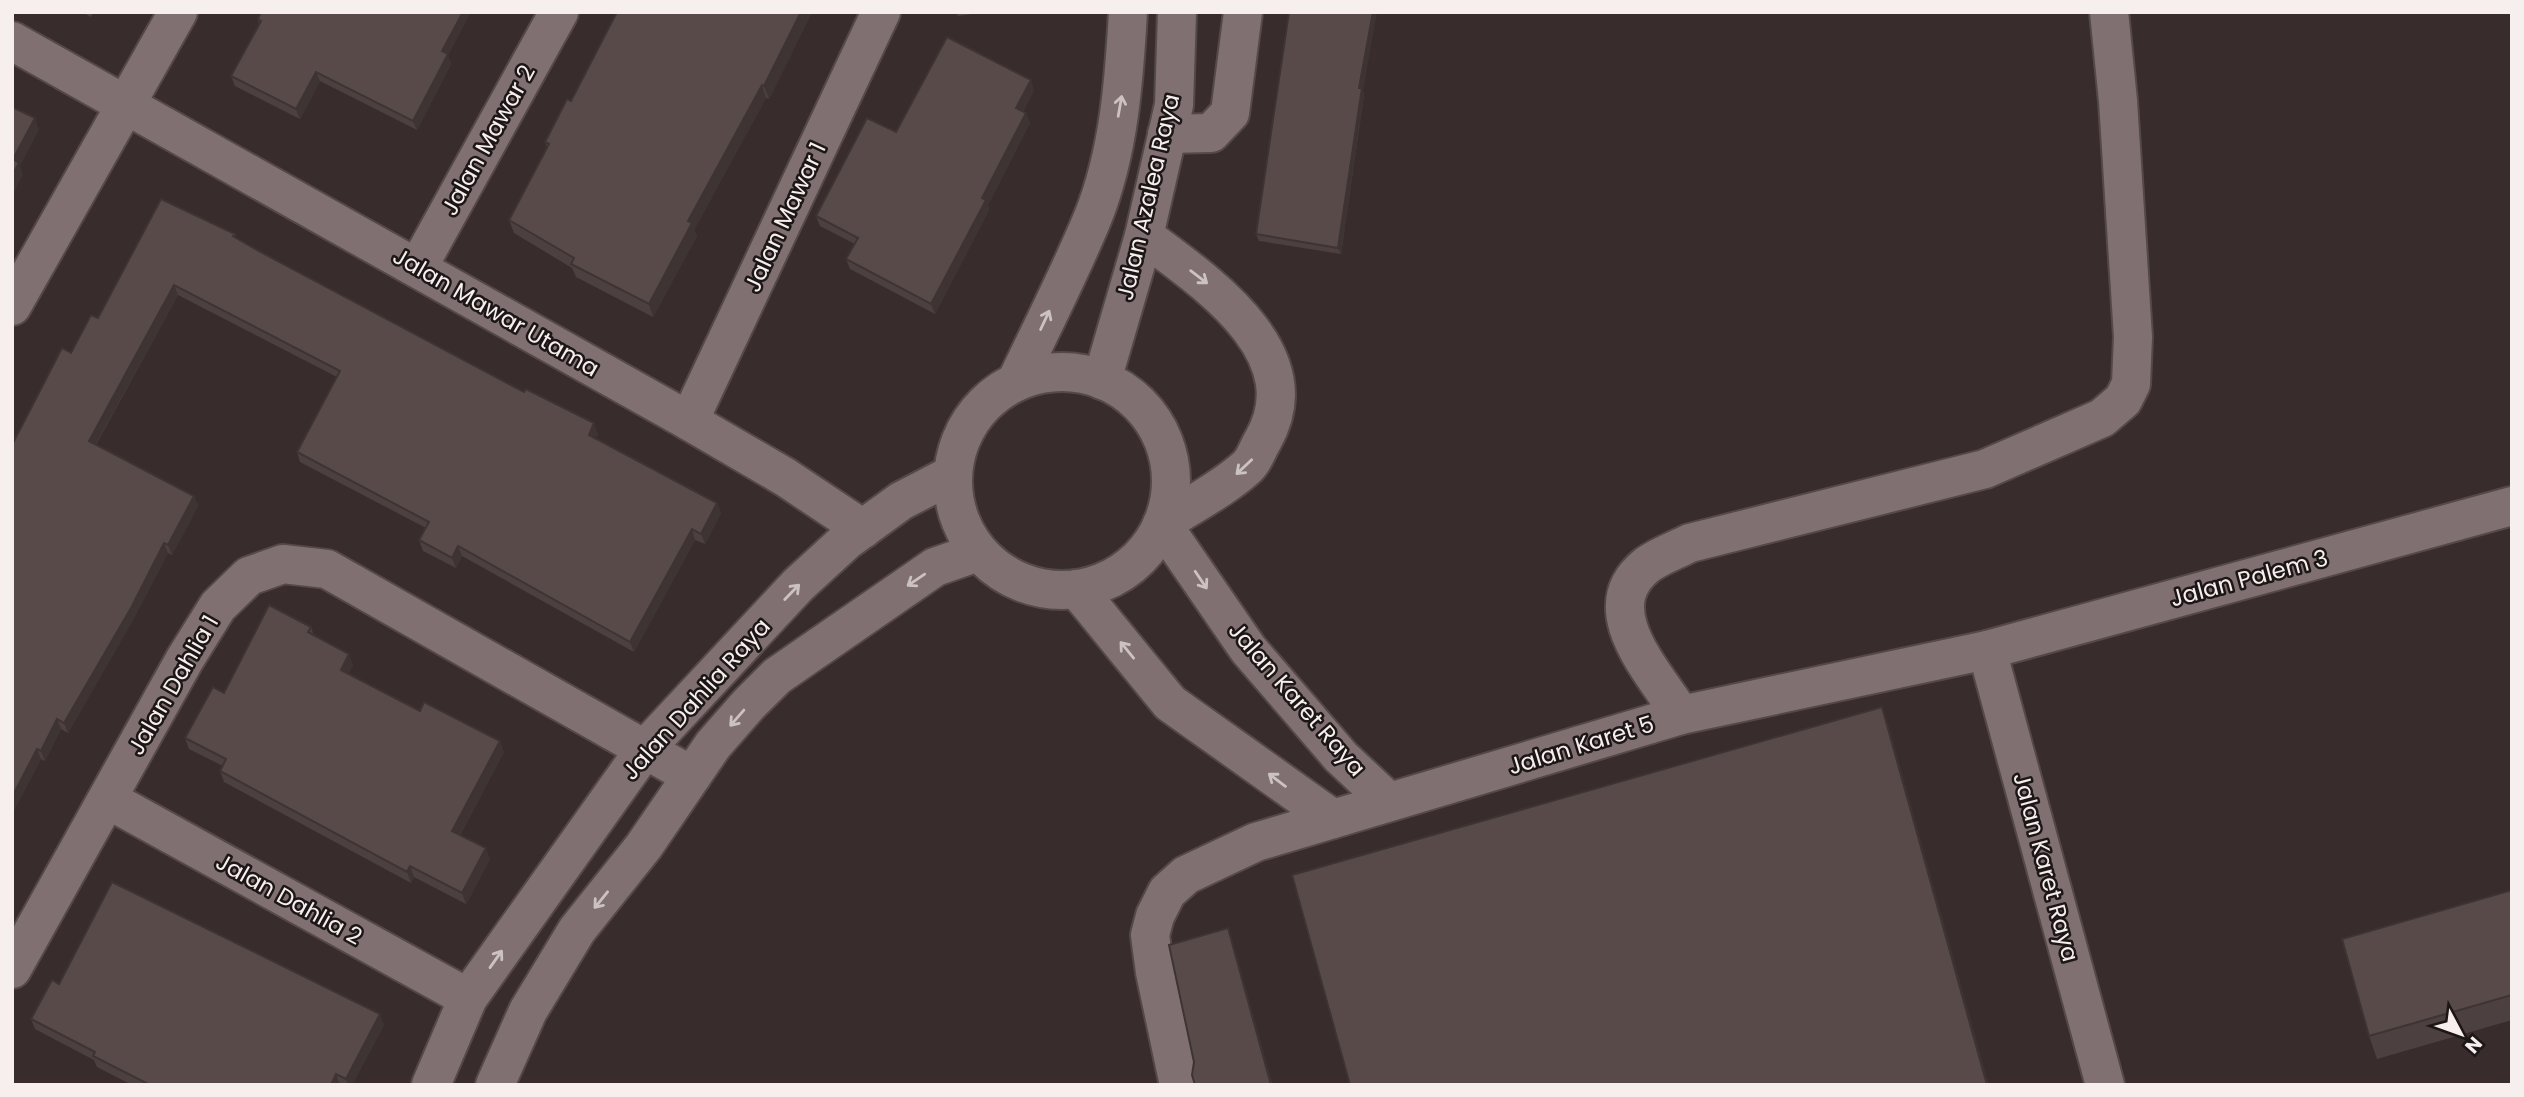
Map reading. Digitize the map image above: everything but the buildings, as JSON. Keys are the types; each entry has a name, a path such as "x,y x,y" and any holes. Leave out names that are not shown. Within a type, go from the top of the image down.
{"street":[{"path":"12,306 178,12"},
{"name":"Jalan Mawar 2","path":"418,267 559,12"},
{"name":"Jalan Mawar 1","path":"689,421 881,12"},
{"name":"Jalan Azalea Raya","path":"1016,382 1094,215 1112,149 1123,91 1128,12"},
{"name":"Jalan Azalea Raya","path":"1102,380 1144,236 1174,105 1177,12"},
{"path":"1167,134 1210,133 1230,113 1243,12"},
{"path":"1681,715 1634,642 1626,624 1622,602 1635,577 1648,564 1690,543 1985,469 2102,418 2123,400 2131,384 2133,337 2118,101 2109,12"},
{"name":"Jalan Mawar Utama","path":"12,41 125,102 689,421 785,477 863,529"},
{"path":"1144,236 1215,289 1255,332 1276,383 1274,420 1248,466 1162,524"},
{"path":"1074,373 1102,380 1127,393 1148,414 1163,438 1170,467 1170,496 1162,524 1147,549 1128,568 1103,582 1077,589 1049,590 1022,584 998,571 978,552 963,529 954,503 953,474 959,446 972,420 992,398 1016,382 1045,374 1074,373"},
{"name":"Jalan Dahlia Raya","path":"431,1085 468,998 645,749 798,585 863,529 901,501 953,474"},
{"name":"Jalan Palem 3","path":"1987,650 2512,506"},
{"name":"Jalan Karet Raya","path":"1162,524 1248,649 1341,757 1389,802"},
{"name":"Jalan Dahlia Raya","path":"495,1085 528,1011 577,930 644,846 713,746 776,676 935,567 978,552"},
{"name":"Jalan Dahlia 1","path":"12,969 109,800 185,659 218,606 249,576 283,564 327,569 692,776"},
{"path":"1077,589 1170,703 1333,819"},
{"name":"Jalan Karet 5","path":"1180,1085 1150,935 1155,916 1167,892 1186,875 1256,842 1681,715 1987,650"},
{"name":"Jalan Karet Raya","path":"1987,650 2105,1085"},
{"name":"Jalan Dahlia 2","path":"109,800 468,998"}]}
